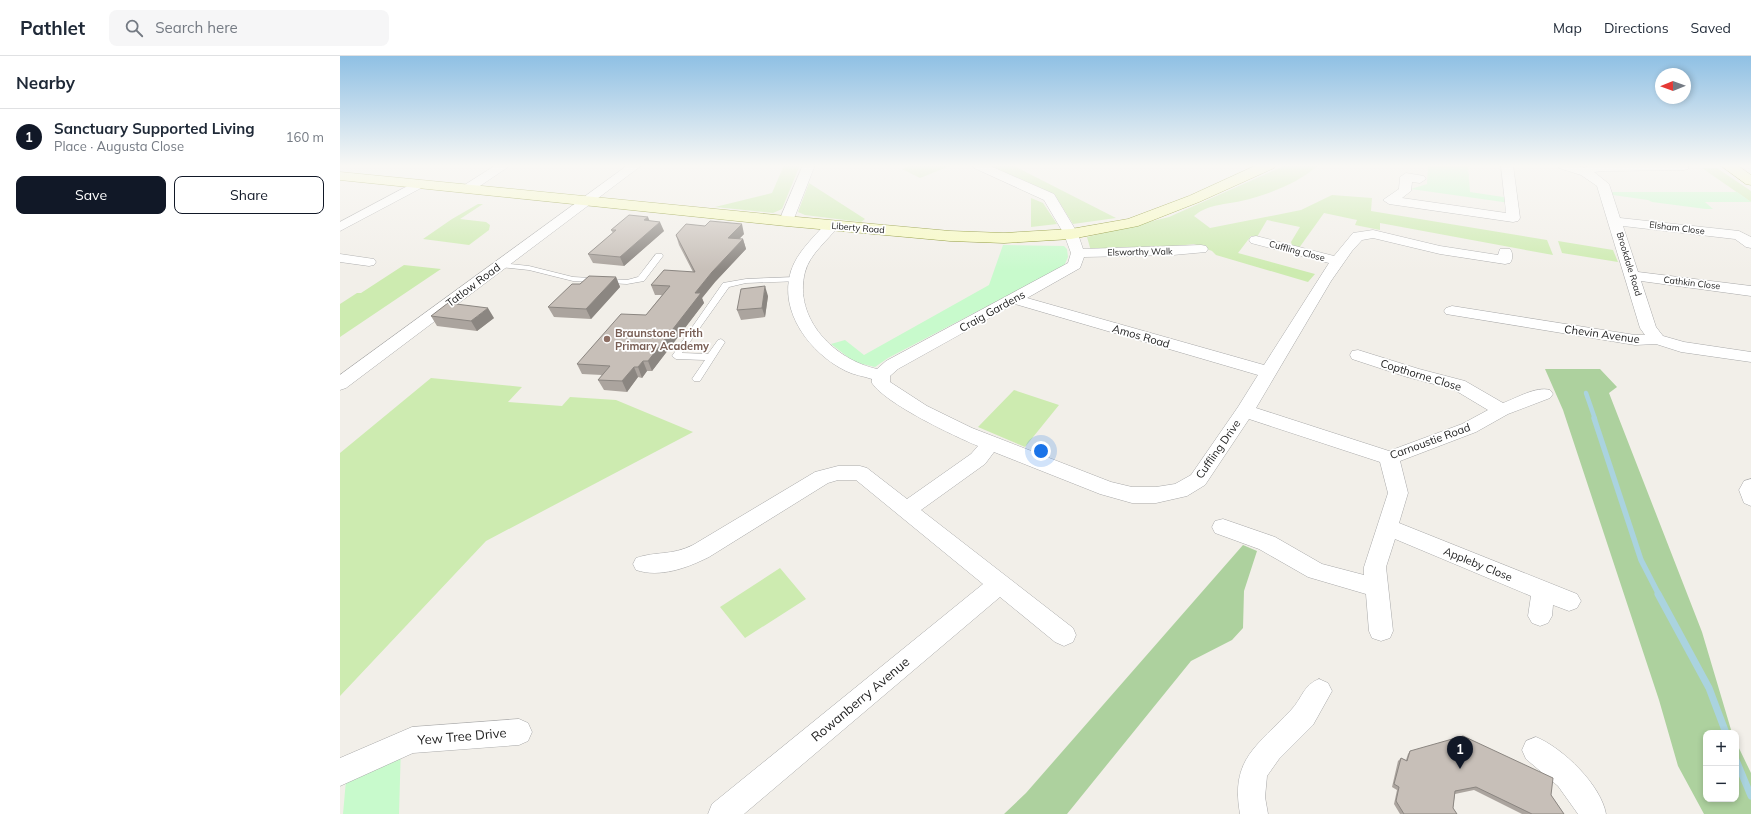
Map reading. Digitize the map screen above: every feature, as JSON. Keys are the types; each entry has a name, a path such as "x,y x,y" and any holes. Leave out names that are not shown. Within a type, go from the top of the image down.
{"street":[{"path":"340,227 389,200"},
{"name":"Liberty Road","path":"581,200 786,222 976,238 1036,237 1071,234 1132,223 1190,200"},
{"path":"786,222 795,200"},
{"path":"1051,200 1071,234 1078,253"},
{"path":"1392,200 1513,218 1511,200"},
{"name":"Brookdale Road","path":"1608,200 1648,328 1657,339"},
{"name":"Tatlow Road","path":"340,384 587,201"},
{"name":"Elsham Close","path":"1615,220 1739,235"},
{"name":"Elsham Close","path":"1721,221 1751,244"},
{"path":"832,225 808,253 802,263 796,279 797,307 802,320 810,333 833,354 852,367 881,375"},
{"name":"Cuffling Drive","path":"881,375 881,383 886,388 958,430 1107,489 1132,495 1156,495 1180,491 1198,480 1245,411 1324,281 1358,236 1373,234 1440,250 1505,256"},
{"name":"Cuffling Close","path":"1256,240 1338,262"},
{"name":"Elsworthy Walk","path":"1078,253 1201,249"},
{"name":"Craig Gardens","path":"881,375 892,366 1075,265 1078,253"},
{"path":"340,258 369,262"},
{"name":"Cathkin Close","path":"1633,276 1751,291"},
{"name":"Amos Road","path":"1014,299 1268,372"},
{"name":"Chevin Avenue","path":"1452,311 1635,340 1657,339 1681,347 1751,356"},
{"name":"Copthorne Close","path":"1358,355 1413,373 1459,385 1502,410"},
{"name":"Carnoustie Road","path":"1245,411 1388,458 1469,428 1502,410 1544,394"},
{"path":"908,509 978,459 991,443"},
{"path":"1381,631 1375,566 1398,493 1388,458"},
{"path":"644,564 669,564 683,560 822,477 838,473 860,473 908,509 1064,635"},
{"path":"1751,486 1749,490 1751,498"},
{"path":"1223,527 1267,543 1316,571 1377,588"},
{"name":"Appleby Close","path":"1387,527 1569,601"},
{"name":"Rowanberry Avenue","path":"722,814 999,584"},
{"path":"1540,616 1543,590"},
{"path":"1254,814 1251,782 1257,764 1268,750 1282,740 1302,718 1319,691"},
{"name":"Yew Tree Drive","path":"340,772 412,740 519,732"},
{"path":"1536,750 1568,776 1591,808 1592,814"}],"lane":[{"path":"500,265 528,268 573,279 627,282 641,280 659,256"},
{"path":"711,358 676,356 726,285 746,281 796,279"},
{"path":"697,379 721,342"}],"green space":[{"path":"742,200 786,200 782,209 773,213 715,207"},
{"path":"802,200 836,200 865,219 861,222 805,215 798,212"},
{"path":"1031,200 1037,200 1043,203 1057,224 1031,227"},
{"path":"1058,200 1081,200 1116,218 1073,224"},
{"path":"1206,200 1243,200 1211,207 1194,216 1210,228 1301,210 1321,200 1372,200 1371,211 1547,240 1553,255 1380,223 1380,230 1355,225 1357,220 1324,213 1299,248 1292,245 1291,242 1300,227 1267,220 1257,237 1251,236 1238,253 1315,274 1308,282 1216,255 1212,251 1194,244 1168,247 1115,248 1114,251 1091,251 1087,237 1169,217"},
{"path":"1491,200 1510,200 1510,203"},
{"path":"1649,200 1749,200 1751,202 1705,202 1713,209 1706,209"},
{"path":"478,204 483,204 460,219 486,222 490,225 489,230 469,245 423,239 452,219"},
{"path":"1558,241 1613,250 1618,262 1562,253"},
{"path":"1003,245 1064,246 1067,249 1068,257 1064,266 888,358 875,367 854,362 831,344 845,340 864,355 989,285"},
{"path":"404,265 441,269 340,337 340,304 357,293 361,293"},
{"path":"1545,369 1600,369 1617,387 1609,393 1702,632 1731,730 1703,730 1703,802 1739,802 1739,748 1751,773 1751,814 1704,814 1678,766 1659,700 1563,410"},
{"path":"431,378 522,387 508,402 562,406 570,397 616,400 693,432 486,541 340,696 340,453"},
{"path":"1014,390 1059,405 1025,447 978,427"},
{"path":"1243,545 1257,551 1244,591 1243,628 1232,640 1191,661 1067,814 1004,814 1026,793"},
{"path":"780,568 806,599 745,638 720,607"},
{"path":"401,745 399,814 343,814 347,769"}],"building":[{"path":"629,215 648,217 644,220 660,222 620,257 588,254 616,230 611,230"},
{"path":"710,221 742,224 728,238 743,239 712,272 695,293 701,293 648,361 643,361 638,367 634,367 622,381 598,380 610,366 577,364 621,314 646,315 670,286 651,285 664,270 695,272 676,235 686,224 705,226"},
{"path":"589,276 616,277 586,309 548,307 572,284 580,284"},
{"path":"765,286 762,308 737,310 741,289"},
{"path":"448,303 488,308 471,321 431,316"},
{"path":"1463,736 1553,778 1551,795 1564,814 1532,814 1476,787 1455,791 1453,808 1457,814 1404,814 1396,801 1399,787 1394,784 1401,758 1407,761 1410,751"}],"waterway":[{"path":"1586,393 1595,419"},
{"path":"1594,418 1641,560 1659,595"},
{"path":"1658,594 1709,688 1725,730"},
{"path":"1738,766 1751,796"}],"place":[{"name":"Braunstone Frith Primary Academy","path":"607,339"},
{"name":"Sanctuary Supported Living","path":"1460,769"}]}
